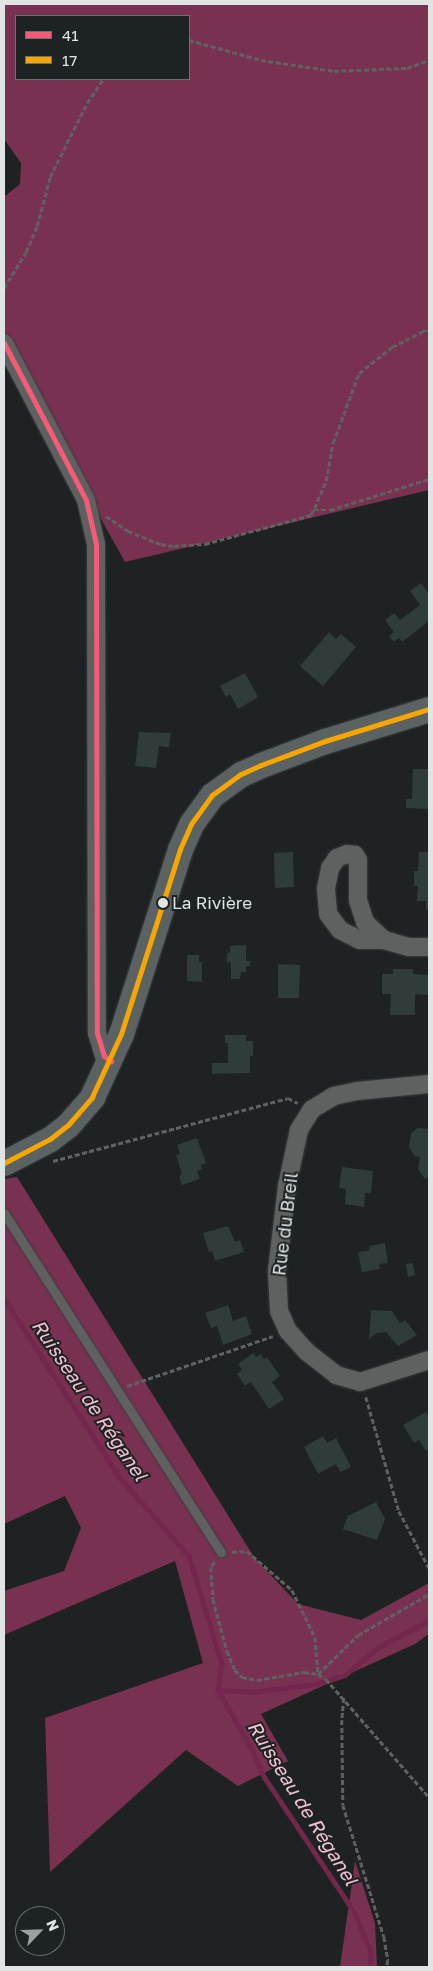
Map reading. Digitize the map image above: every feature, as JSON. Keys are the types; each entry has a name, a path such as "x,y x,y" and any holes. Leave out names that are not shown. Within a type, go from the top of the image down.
{"street":[{"path":"4,343 86,500 96,544 97,1033 104,1056 110,1061"},
{"path":"4,1163 25,1154 68,1125 92,1097 121,1034 180,849 191,824 212,795 241,774 261,765 325,741 429,709"},
{"path":"384,940 366,922 358,900 358,860 355,855 347,854 337,858 330,868 326,889 328,914 340,930 360,940 384,940 409,947 429,947"},
{"name":"Rue du Breil","path":"360,1382 336,1375 307,1352 288,1331 279,1311 276,1271 287,1186 298,1130 312,1109 334,1096 349,1092 429,1084"},
{"path":"360,1382 429,1360"}],"lane":[{"path":"4,1213 221,1552"}],"path":[{"path":"190,40 261,60 334,71 407,68 429,60"},
{"path":"4,288 26,252 37,226 50,177 87,103 102,80"},
{"path":"90,514 104,515 128,531 174,546 205,544 311,515 326,481 333,443 359,373 392,347 423,331 429,331"},
{"path":"314,510 330,510 429,479"},
{"path":"50,1162 87,1150 288,1098 312,1109"},
{"path":"117,1390 288,1331"},
{"path":"360,1382 372,1411 399,1511 429,1568"},
{"path":"318,1674 315,1637 292,1590 248,1551 221,1552 211,1567 213,1599 227,1651 235,1670 242,1677 257,1680 304,1672 318,1674 326,1679 429,1797"},
{"path":"318,1674 358,1635 429,1594"},
{"path":"344,1698 342,1720 343,1805 384,1937 388,1960 387,1967"}],"shaded area":[{"path":"4,4 429,4 429,490 125,562 4,345 4,197 20,184 21,163 4,139"},
{"path":"17,1177 254,1557 298,1604 361,1620 429,1583 429,1634 415,1644 261,1714 288,1761 238,1786 186,1750 50,1872 45,1718 203,1663 175,1561 4,1635 4,1591 64,1571 81,1528 65,1496 4,1524 4,1179"},
{"path":"355,1861 375,1923 377,1967 340,1967"}],"building":[{"path":"421,583 429,594 429,621 402,642 399,638 394,642 389,636 394,632 385,620 394,613 400,620 420,605 410,591"},
{"path":"329,632 336,639 341,634 356,647 323,686 300,666"},
{"path":"245,673 258,697 238,709 230,694 226,697 220,686"},
{"path":"139,732 171,733 169,747 159,746 156,768 135,766"},
{"path":"413,769 429,769 429,809 406,808 406,799 412,799"},
{"path":"293,852 294,887 275,888 274,853"},
{"path":"419,852 429,852 429,910 426,910 426,901 417,901 418,886 414,886 414,871 418,871"},
{"path":"246,945 246,961 250,961 250,966 246,966 246,972 241,972 240,979 231,979 231,962 227,962 227,953 230,953 230,946"},
{"path":"187,955 199,955 199,962 202,962 202,982 187,981"},
{"path":"278,964 300,965 299,998 278,998"},
{"path":"393,969 413,969 413,974 429,975 428,995 415,994 415,1015 390,1015 391,994 382,994 382,974 393,974"},
{"path":"225,1035 246,1035 246,1041 253,1041 253,1056 250,1056 250,1073 212,1074 212,1063 228,1063 228,1043 225,1043"},
{"path":"418,1128 429,1129 429,1176 425,1179 418,1169 420,1157 415,1156 409,1148 411,1133"},
{"path":"197,1138 206,1163 201,1165 202,1169 197,1171 200,1179 182,1185 179,1176 182,1174 176,1155 180,1154 177,1145"},
{"path":"342,1167 373,1171 371,1193 365,1193 364,1207 345,1204 346,1189 339,1188"},
{"path":"228,1226 235,1242 240,1240 244,1252 215,1261 212,1251 209,1252 203,1233"},
{"path":"385,1243 388,1263 379,1264 380,1269 362,1272 358,1252 369,1251 370,1246"},
{"path":"413,1263 415,1275 408,1277 406,1264"},
{"path":"228,1305 233,1321 246,1316 252,1334 223,1345 217,1326 211,1328 205,1313"},
{"path":"371,1310 392,1311 400,1323 405,1320 417,1335 398,1346 386,1332 376,1333 369,1340"},
{"path":"253,1353 256,1357 261,1354 264,1359 267,1357 280,1376 272,1382 284,1399 269,1409 251,1382 245,1386 237,1374 242,1370 238,1364"},
{"path":"426,1412 429,1417 429,1448 426,1451 419,1440 414,1443 403,1425"},
{"path":"323,1436 327,1443 336,1438 351,1467 340,1472 336,1464 318,1474 304,1447"},
{"path":"376,1502 385,1519 377,1540 343,1529 348,1516"}],"waterway":[{"name":"Ruisseau de Réganel","path":"4,1298 120,1478 189,1556 222,1664 218,1690 251,1747 265,1778 355,1913 371,1952 371,1967"},
{"path":"218,1690 252,1692 316,1684 345,1675 376,1649 429,1620"}],"transit line":[{"name":"41","path":"4,343 86,500 96,544 97,1033 104,1056 111,1061"},
{"name":"17","path":"4,1163 50,1139 68,1125 92,1097 121,1034 180,849 191,824 212,795 241,774 261,765 325,741 429,709"}],"place":[{"name":"La Rivière","path":"163,903"}]}
